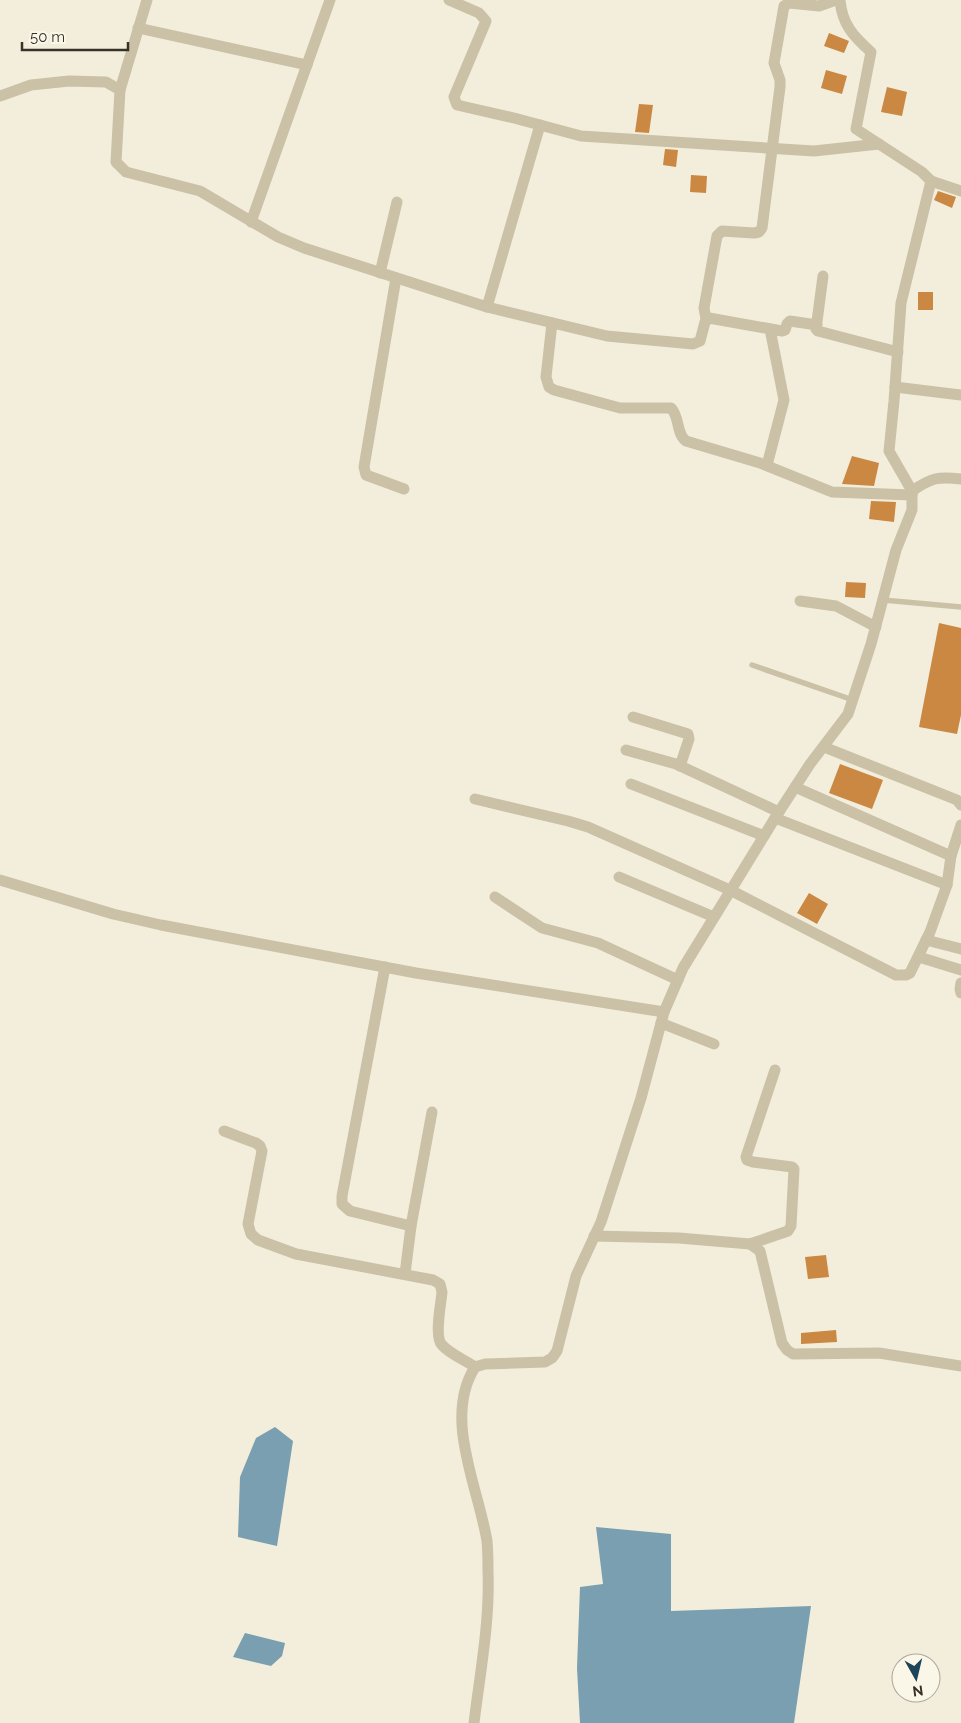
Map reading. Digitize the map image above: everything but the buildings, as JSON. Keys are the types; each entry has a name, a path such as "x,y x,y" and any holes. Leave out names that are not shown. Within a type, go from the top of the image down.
{"street":[{"path":"147,0 120,90 116,162 126,172 200,191 278,237 304,248 488,307 607,336 694,344 700,341 706,319 704,308 717,236 722,231 754,233 759,232 762,228 780,87 780,80 774,63 784,6 789,3 819,6 836,0"},
{"path":"252,222 330,0"},
{"path":"449,0 479,13 486,21 454,97 457,105 581,136 814,151 879,144"},
{"path":"840,0 841,15 854,37 871,52 856,129 922,172 931,181 961,191"},
{"path":"138,28 307,65"},
{"path":"0,96 32,85 69,81 106,82 120,90"},
{"path":"488,307 540,125"},
{"path":"474,1723 487,1620 488,1574 487,1542 461,1423 468,1377 475,1367 484,1364 545,1362 552,1358 557,1351 576,1276 601,1222 641,1098 662,1018 683,968 795,787 848,714 876,627 896,550 912,510 912,493 888,451 896,387 901,303 931,181"},
{"path":"380,272 397,202"},
{"path":"823,276 816,329 819,333 898,352"},
{"path":"396,278 364,467 366,475 404,490"},
{"path":"706,319 784,331 790,321 817,325"},
{"path":"552,323 546,377 549,387 620,408 671,408 675,413 683,439 694,444 767,466 832,492 912,493 932,479 940,477 961,479"},
{"path":"767,466 784,400 770,329"},
{"path":"896,387 961,395"},
{"path":"800,601 836,606 876,627"},
{"path":"633,717 688,734 689,739 680,766"},
{"path":"824,747 957,800 961,805"},
{"path":"626,750 680,766 777,815 947,885"},
{"path":"631,784 764,836"},
{"path":"795,787 951,856"},
{"path":"474,799 588,827 730,890 896,975 906,976 910,973 919,957 947,885 951,856 961,825"},
{"path":"619,877 714,917"},
{"path":"0,880 113,914 161,925 662,1018 714,1044"},
{"path":"495,897 542,928 598,943 678,980"},
{"path":"926,940 961,949"},
{"path":"919,957 961,970"},
{"path":"385,967 342,1204 350,1211 411,1226"},
{"path":"961,983 961,993"},
{"path":"594,1236 679,1238 750,1244 788,1231 791,1226 794,1169 792,1167 753,1162 746,1158 775,1070"},
{"path":"405,1274 411,1226 432,1112"},
{"path":"224,1131 256,1143 262,1151 248,1224 250,1234 258,1240 296,1254 405,1274 433,1280 440,1284 442,1292 439,1340 445,1348 475,1367"},
{"path":"750,1244 760,1251 782,1343 793,1354 879,1353 961,1366"}],"lane":[{"path":"883,600 961,607"},
{"path":"752,665 853,700"}],"water":[{"path":"275,1427 293,1441 277,1546 238,1537 240,1477 256,1438"},
{"path":"596,1527 671,1534 671,1611 811,1606 794,1723 580,1723 577,1668 580,1587 603,1584"},
{"path":"245,1633 285,1643 282,1656 271,1666 233,1657"}]}
